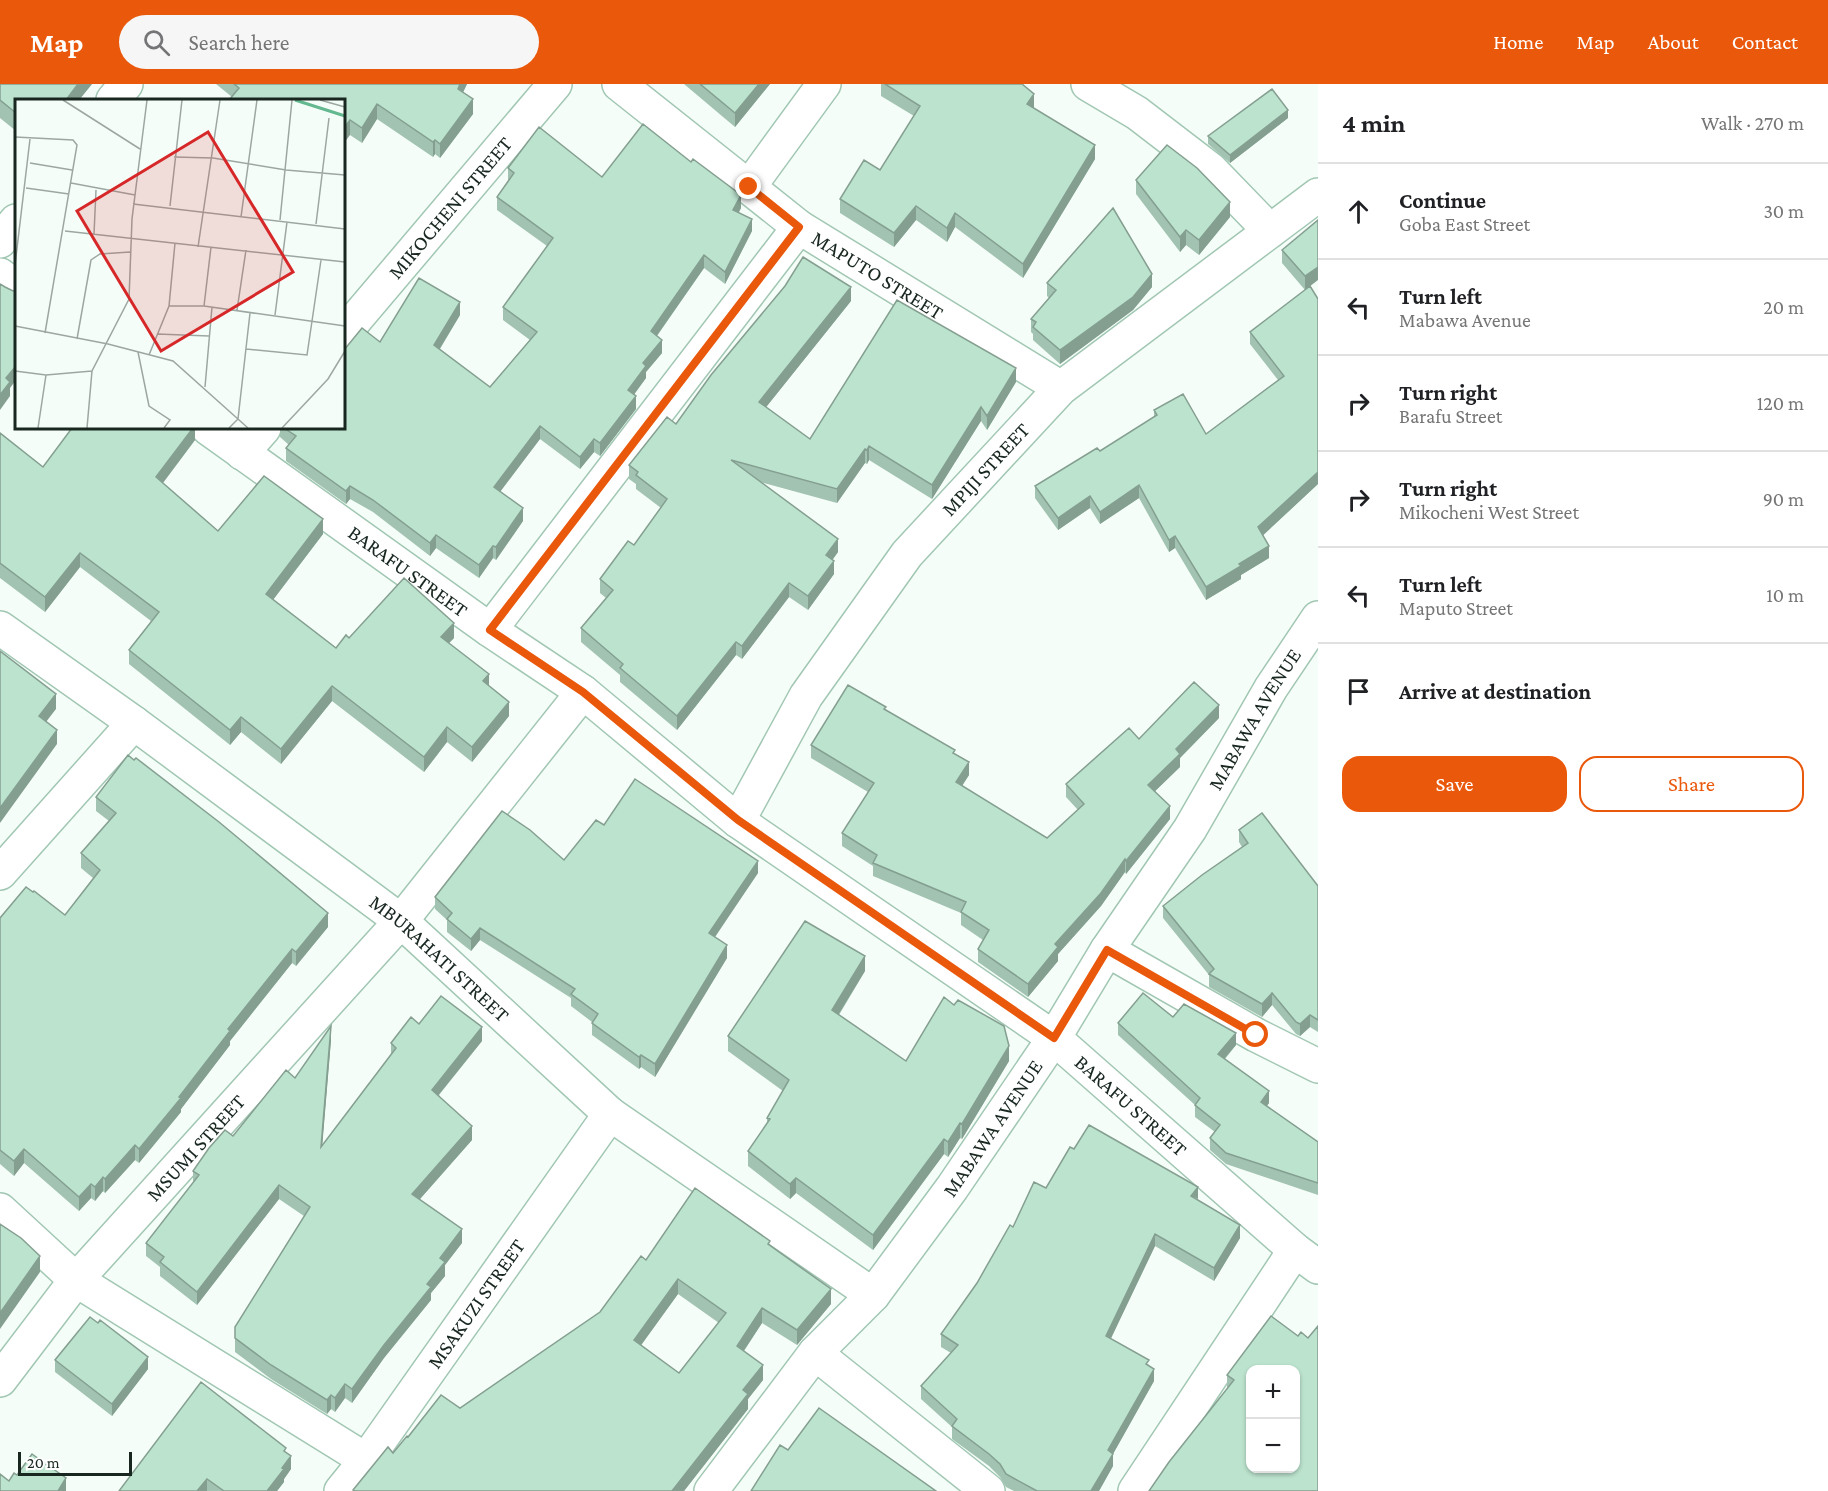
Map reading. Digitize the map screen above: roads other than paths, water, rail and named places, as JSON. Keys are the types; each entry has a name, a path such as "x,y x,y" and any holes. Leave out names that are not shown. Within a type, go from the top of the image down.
{"street":[{"path":"114,99 126,84"},
{"name":"MIKOCHENI STREET","path":"345,332 555,84"},
{"name":"MAPUTO STREET","path":"619,84 799,227 1061,388"},
{"path":"749,187 824,84"},
{"path":"1088,84 1137,113 1210,169 1270,231"},
{"name":"MPIJI STREET","path":"738,820 806,696 907,554 1061,388 1318,195"},
{"path":"0,241 15,222"},
{"path":"490,630 799,227"},
{"path":"0,275 15,286"},
{"name":"BARAFU STREET","path":"208,429 490,630 583,692 738,820 1054,1038 1306,1259"},
{"path":"242,453 263,429"},
{"name":"MABAWA AVENUE","path":"711,1491 815,1353 873,1295 952,1188 1054,1038 1107,950 1190,829 1271,688 1318,618"},
{"name":"MBURAHATI STREET","path":"0,628 134,723 401,921 610,1114 873,1295"},
{"name":"MSUMI STREET","path":"0,1380 76,1280 401,921 583,692"},
{"path":"0,873 134,723"},
{"path":"1107,950 1256,1035 1318,1066"},
{"name":"MSAKUZI STREET","path":"341,1491 366,1460 610,1114"},
{"path":"0,1210 76,1280 366,1460"},
{"path":"1135,1491 1306,1259"},
{"path":"815,1353 988,1491"}]}
